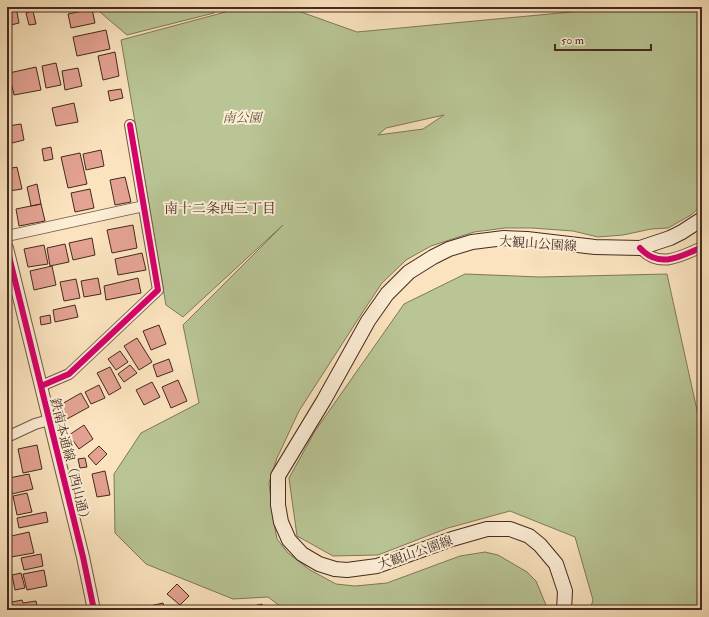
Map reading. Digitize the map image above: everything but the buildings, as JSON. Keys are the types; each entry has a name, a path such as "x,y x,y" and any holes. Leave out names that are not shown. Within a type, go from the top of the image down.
{"main road":[{"name":"大観山公園線","path":"564,610 566,591 556,564 540,545 528,536 510,529 487,529 452,539 377,566 347,570 335,569 319,564 302,554 290,540 281,522 278,505 278,476 324,400 368,321 388,294 409,272 433,257 449,249 472,242 504,238 527,239 595,247 640,248 670,238 702,219"}],"street":[{"path":"41,386 69,374 158,290 130,125"},
{"path":"7,236 144,206"},
{"path":"640,248 646,255 656,260 668,260 702,247"},
{"name":"鉄南本通線（西山通）","path":"7,248 83,557 94,610"},
{"path":"7,436 35,424 49,420"}],"green space":[{"path":"94,7 218,7 214,13 127,35"},
{"name":"南公園","path":"244,7 287,7 357,32 582,11 582,7 702,7 702,205 691,215 668,228 651,229 623,235 598,237 573,231 505,228 474,232 431,246 406,260 382,283 299,411 277,458 269,483 277,539 288,553 310,570 336,584 355,586 387,583 460,556 485,552 498,555 527,572 536,581 548,610 285,610 268,597 233,599 146,564 115,533 114,474 141,433 199,403 183,325 283,225 183,317 166,305 121,40","holes":["444,115 423,129 378,135 386,128"]},
{"path":"465,274 540,277 667,274 702,433 702,610 590,610 593,600 575,537 510,511 448,528 378,555 333,556 297,536 289,478 315,431 404,304"}],"cycle path":[{"path":"41,386 69,374 158,290 130,125"},
{"path":"640,248 647,254 662,260 678,257 702,247"},
{"path":"7,248 83,557 94,610"}],"district":[{"name":"南十二条西三丁目","path":"220,208"}]}
